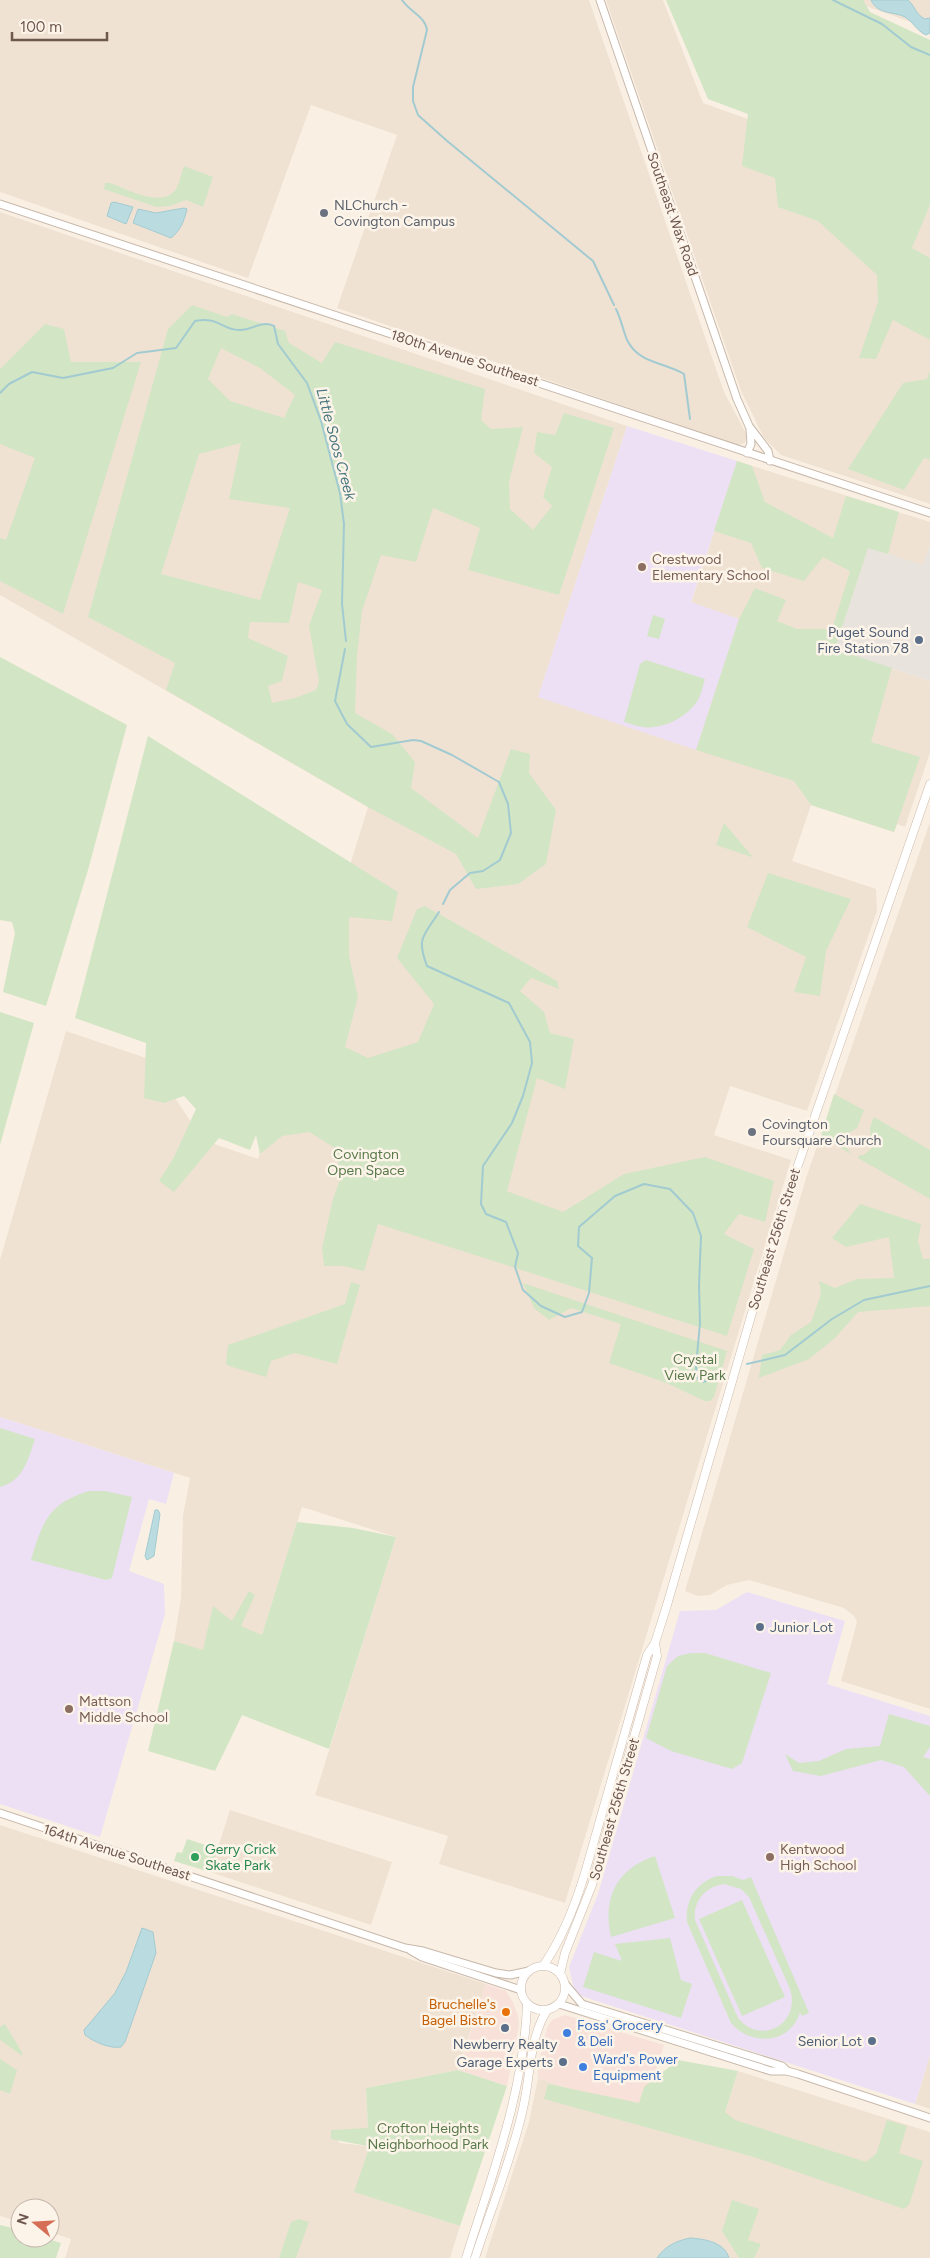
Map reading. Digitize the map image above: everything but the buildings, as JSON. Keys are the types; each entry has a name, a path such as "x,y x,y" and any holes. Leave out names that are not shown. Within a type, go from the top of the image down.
{"main road":[{"name":"Southeast 256th Street","path":"543,1966 552,1954 574,1908 595,1841 647,1655 655,1642 779,1220 930,784"},
{"name":"Southeast 256th Street","path":"560,1974 565,1953 583,1912 601,1854 657,1656 655,1642"},
{"path":"595,1841 601,1854"},
{"path":"466,2258 514,2101 524,2046 527,2004 521,1990 524,1976 529,1971 543,1966 550,1966 560,1974 565,1984 565,1992 559,2004 547,2010 539,2024 534,2039 522,2114 475,2258"},
{"path":"527,2004 533,2008 547,2010"}],"street":[{"name":"Southeast Wax Road","path":"600,0 730,380 750,426 768,451 770,461"},
{"name":"180th Avenue Southeast","path":"0,204 334,316 524,376 770,461 930,512"},
{"name":"Southeast Wax Road","path":"748,453 751,444 750,426"},
{"name":"164th Avenue Southeast","path":"0,1813 406,1948 422,1957 521,1990"},
{"name":"164th Avenue Southeast","path":"406,1948 423,1950 496,1973 510,1975 529,1971"},
{"path":"565,1984 582,2004 782,2066 787,2071"},
{"path":"559,2004 771,2071 787,2071 930,2118"}],"shaded area":[{"path":"0,0 589,0 724,392 747,435 745,443 738,445 337,308 397,135 311,105 248,278 0,192"},
{"path":"606,0 663,0 703,103 930,184 930,504 781,455 764,438 741,391"},
{"path":"849,0 930,0 930,29"},
{"path":"0,212 627,426 538,697 691,603 737,461 930,522 930,544 923,565 868,548 835,650 930,681 930,753 905,827 897,824 894,832 811,805 792,861 876,889 877,911 807,1111 730,1086 714,1135 791,1160 565,1903 439,1864 448,1836 315,1795 396,1537 302,1507 262,1635 213,1620 204,1651 174,1641 181,1598 183,1515 190,1478 0,1417 0,1260 66,1031 149,1059 203,1140 258,1159 368,807 0,595"},
{"name":"Crestwood Elementary School","path":"627,426 737,461 691,602 739,619 696,750 538,697"},
{"path":"930,544 930,681 835,650 868,547 923,565"},
{"path":"930,822 930,1709 841,1681 857,1622 854,1616 844,1608 749,1580 727,1585 710,1595 698,1596 685,1591 806,1178"},
{"name":"Mattson Middle School","path":"0,1417 174,1473 166,1504 149,1499 129,1571 164,1584 165,1614 100,1837 0,1804"},
{"name":"Kentwood High School","path":"747,1592 845,1621 827,1684 930,1716 930,2055 915,2104 575,1994 569,1967 598,1894 680,1611 716,1610"},
{"path":"230,1810 392,1862 371,1925 210,1872"},
{"path":"0,1825 486,1984 458,2070 366,2088 368,2129 331,2130 340,2143 367,2146 369,2148 355,2192 460,2226 450,2258 65,2258 71,2239 60,2235 60,2198 10,2198 10,2219 0,2216"},
{"path":"486,1984 506,1991 513,2002 518,2016 519,2025 507,2086 459,2070"},
{"path":"565,2015 664,2045 643,2112 538,2078 538,2066 547,2028 552,2020"},
{"path":"930,2055 930,2109 915,2104"},
{"path":"738,2071 930,2132 930,2258 485,2258 529,2122 538,2078 717,2137"}],"green space":[{"path":"666,0 863,0 870,12 930,40 930,205 912,248 930,258 930,340 893,320 876,359 859,358 878,302 877,275 818,221 778,207 775,178 742,166 748,114 708,99"},
{"path":"184,166 213,177 203,207 186,200 170,206 156,207 104,189 105,183 110,183 144,196 162,197 170,195 179,183"},
{"path":"192,305 227,317 232,314 285,331 289,343 322,363 335,342 485,389 481,420 491,429 523,427 509,482 510,509 533,530 552,506 543,497 552,467 534,453 537,432 555,435 564,413 614,428 559,595 468,570 480,528 433,508 416,562 381,555 362,611 357,656 355,713 392,734 415,762 411,788 478,838 511,749 530,754 529,773 556,810 546,864 518,884 476,889 456,854 368,807 166,690 175,663 88,617 168,329","holes":["221,348 260,368 295,395 284,418 230,401 208,379","241,443 229,499 290,508 260,600 161,574 199,454","298,582 322,590 309,626 319,682 316,690 295,698 272,703 268,686 282,681 288,656 248,638 250,622 289,623"]},
{"path":"45,324 64,329 71,362 141,362 63,614 0,581 0,538 6,540 35,458 0,444 0,369"},
{"path":"930,371 930,460 924,458 904,490 848,469 903,383 927,379"},
{"path":"737,461 752,466 765,502 833,538 846,496 899,512 888,554 868,548 835,649 892,668 871,742 920,757 894,832 811,805 794,781 696,750 739,619 755,588 786,600 777,621 797,629 832,629 850,571 823,557 804,581 762,568 751,543 714,531"},
{"path":"653,615 665,619 659,639 647,636"},
{"path":"0,657 127,725 88,870 46,1006 3,992 15,933 12,922 0,920"},
{"path":"646,660 705,679 702,691 695,705 683,716 667,724 651,727 624,722 640,664"},
{"name":"Covington Open Space","path":"148,736 398,892 392,921 349,917 349,956 358,997 345,1047 368,1058 418,1042 434,1004 397,958 417,909 425,906 557,981 559,989 531,978 520,991 544,1012 550,1033 574,1039 565,1089 537,1078 507,1191 563,1212 624,1174 705,1157 774,1181 765,1222 739,1214 724,1234 754,1249 727,1336 378,1224 364,1271 343,1266 324,1266 322,1248 333,1199 341,1177 335,1148 309,1132 282,1136 260,1154 256,1135 250,1150 219,1138 174,1192 159,1181 174,1157 196,1109 184,1096 164,1103 144,1098 146,1043 75,1018"},
{"path":"724,823 752,856 752,857 716,845"},
{"path":"768,873 851,899 826,951 820,996 794,992 806,957 747,927"},
{"path":"0,1012 34,1023 0,1145"},
{"path":"834,1094 864,1110 857,1128 849,1133 846,1140 845,1145 851,1154 821,1136"},
{"path":"874,1117 930,1150 930,1199 858,1158 859,1155 863,1155 871,1149 870,1129"},
{"path":"860,1204 921,1224 918,1241 923,1259 930,1259 930,1306 858,1312 835,1338 809,1359 759,1378 762,1355 780,1350 791,1335 811,1322 821,1294 819,1281 835,1288 857,1279 894,1278 889,1237 846,1247 832,1238"},
{"path":"351,1282 360,1285 337,1364 295,1353 271,1361 266,1377 226,1364 228,1345 345,1304"},
{"name":"Crystal View Park","path":"523,1283 727,1351 714,1397 710,1401 705,1401 664,1382 609,1363 621,1324 571,1308 549,1320 534,1308"},
{"path":"0,1428 35,1439 27,1462 19,1475 8,1484 0,1487"},
{"path":"89,1491 105,1491 132,1497 112,1578 106,1580 31,1560 39,1535 49,1516 65,1502"},
{"path":"297,1522 353,1528 396,1537 329,1749 242,1715 215,1771 148,1751 174,1641 203,1650 213,1606 232,1621 249,1591 255,1595 241,1626 262,1635"},
{"path":"691,1653 705,1653 771,1673 742,1763 732,1769 671,1751 646,1738 667,1666 678,1656"},
{"path":"889,1714 930,1726 930,1747 923,1757 930,1759 930,1796 904,1767 881,1760 821,1776 793,1771 785,1754 799,1763 819,1761 846,1749 880,1746"},
{"name":"Gerry Crick Skate Park","path":"187,1839 218,1849 210,1872 174,1861 177,1852 182,1853"},
{"path":"655,1856 675,1918 611,1937 609,1909 615,1886 631,1869"},
{"path":"717,1876 732,1876 743,1880 751,1877 809,2013 802,2016 800,2012 795,2023 788,2031 779,2036 759,2039 739,2031 731,2023 687,1922 688,1907 693,1893 710,1879","holes":["724,1884 741,1889 749,1897 790,1989 792,2001 790,2012 777,2027 767,2030 757,2030 747,2026 738,2018 695,1920 698,1901 711,1888"]},
{"path":"742,1900 785,1997 742,2016 699,1919"},
{"path":"670,1938 681,1980 692,1984 681,2018 583,1987 594,1952 622,1961 615,1944"},
{"path":"5,2024 23,2054 21,2055 0,2040 0,2027"},
{"path":"0,2059 17,2070 10,2094 0,2090"},
{"path":"678,2060 738,2071 725,2112 735,2120 866,2162 876,2154 887,2120 907,2126 899,2153 923,2161 909,2205 904,2209 754,2157 544,2099 548,2084 639,2103 644,2087"},
{"name":"Crofton Heights Neighborhood Park","path":"458,2070 507,2086 460,2226 354,2192 369,2148 331,2139 331,2130 368,2128 366,2088"},
{"path":"732,2200 759,2209 748,2240 761,2244 754,2258 739,2258 722,2231"},
{"path":"299,2219 309,2222 296,2258 279,2258 291,2222"},
{"path":"0,2225 10,2228 10,2248 59,2248 56,2258 0,2258"}],"water":[{"path":"871,0 908,0 922,17 925,19 930,18 930,33 926,35 905,17 878,8"},
{"path":"114,202 133,207 126,224 107,216 111,203"},
{"path":"138,209 156,213 187,209 180,228 171,238 133,223"},
{"path":"155,1510 158,1510 160,1514 154,1556 147,1560 145,1556"},
{"path":"142,1928 153,1932 156,1953 125,2042 121,2047 112,2047 93,2040 85,2035 84,2030 115,1993 126,1972"},
{"path":"690,2238 713,2242 723,2248 729,2258 657,2258 671,2245"}],"waterway":[{"path":"402,0 423,21 427,30 413,87 413,101 418,115 593,261 614,305"},
{"path":"833,0 882,24 911,47 930,55"},
{"path":"616,309 627,340 638,354 652,362 684,374 690,419"},
{"name":"Little Soos Creek","path":"0,393 9,384 32,372 63,378 113,368 137,353 176,348 195,321 210,320 234,330 245,330 265,324 274,326 278,344 307,383 321,421 340,493 344,524 342,604 346,641"},
{"name":"Little Soos Creek","path":"345,649 335,701 347,724 371,747 413,740 421,741 452,755 499,782 508,804 511,833 500,860 483,871 470,873 450,890 443,904"},
{"name":"Little Soos Creek","path":"439,912 423,937 422,949 427,966 509,1003 530,1042 532,1063 523,1096 512,1123 483,1166 481,1204 486,1214 506,1222 518,1253 515,1267 523,1290 541,1306 565,1317 582,1312 589,1293 592,1258 578,1246 579,1227 615,1196 644,1184 670,1189 693,1213 701,1236 697,1378 703,1382 712,1379 720,1371"},
{"name":"Little Soos Creek","path":"747,1364 785,1355 832,1319 864,1300 930,1286"}],"place":[{"name":"NLChurch - Covington Campus","path":"324,213"},
{"name":"Crestwood Elementary School","path":"642,567"},
{"name":"Puget Sound Fire Station 78","path":"919,640"},
{"name":"Covington Foursquare Church","path":"752,1132"},
{"name":"Junior Lot","path":"760,1627"},
{"name":"Mattson Middle School","path":"69,1709"},
{"name":"Gerry Crick Skate Park","path":"195,1857"},
{"name":"Kentwood High School","path":"770,1857"},
{"name":"Bruchelle's Bagel Bistro","path":"506,2012"},
{"name":"Newberry Realty","path":"505,2028"},
{"name":"Foss' Grocery & Deli","path":"567,2033"},
{"name":"Senior Lot","path":"872,2041"},
{"name":"Garage Experts","path":"563,2062"},
{"name":"Ward's Power Equipment","path":"583,2067"}]}
